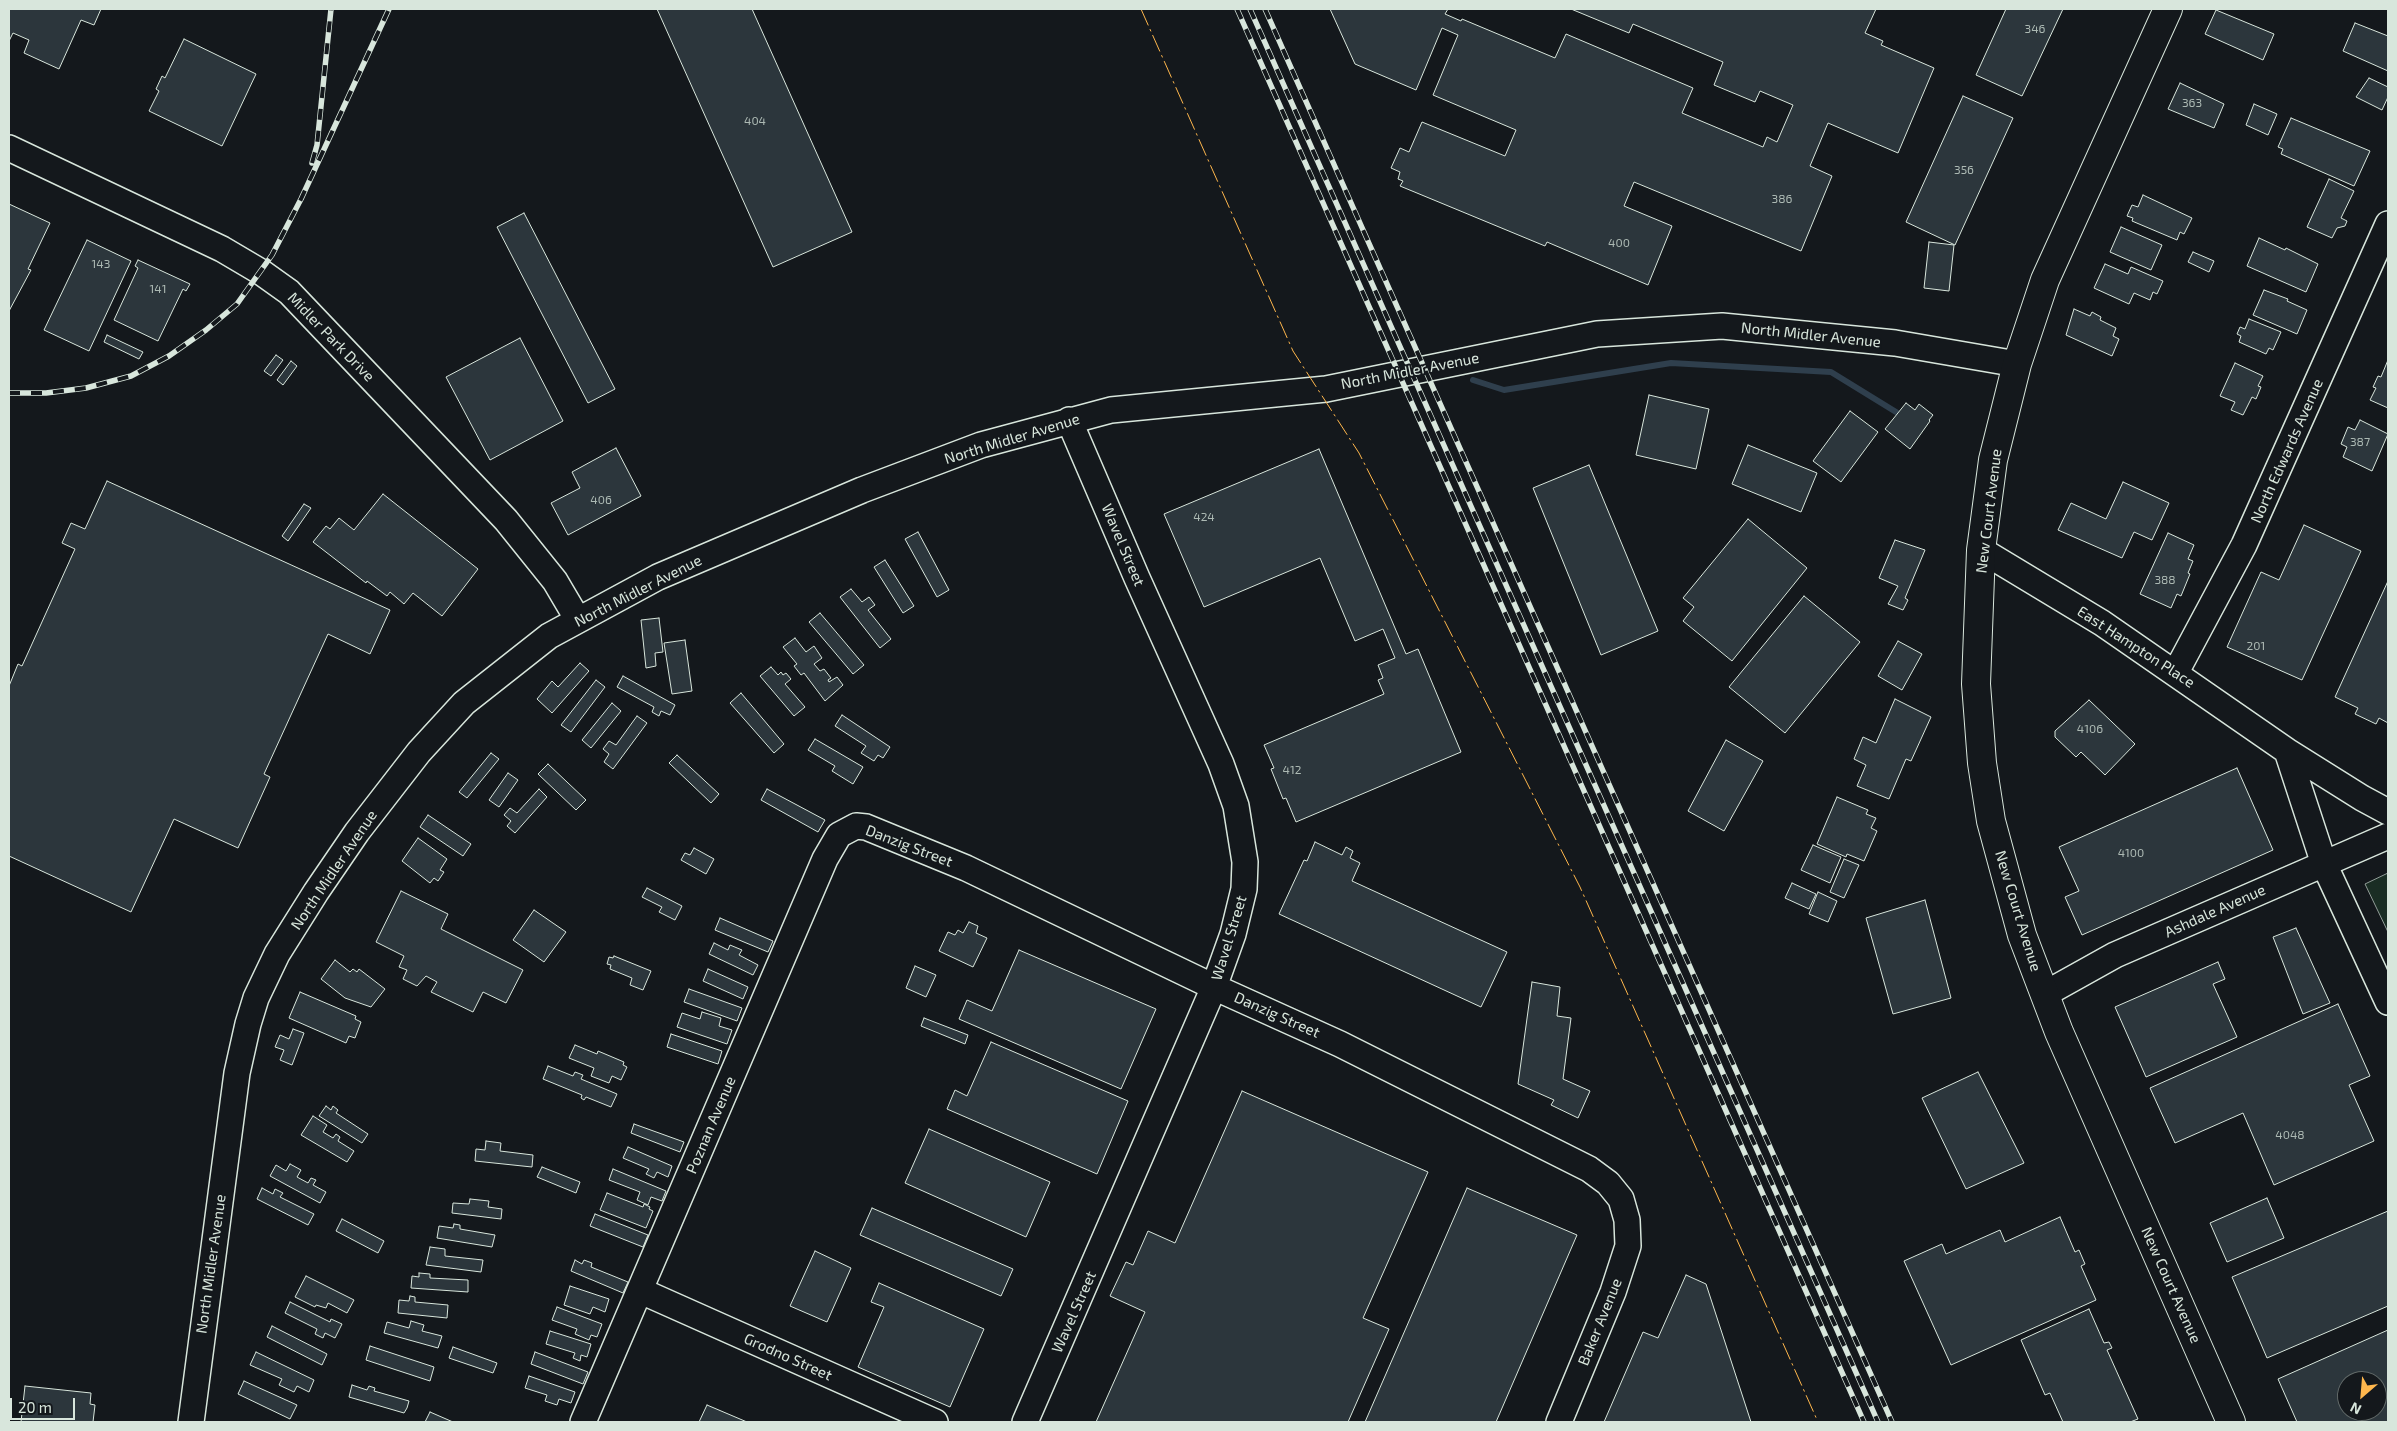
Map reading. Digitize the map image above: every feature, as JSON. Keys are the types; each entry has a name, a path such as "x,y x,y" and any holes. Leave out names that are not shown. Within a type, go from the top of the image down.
{"main road":[{"path":"2017,364 2045,280 2168,9"},
{"name":"New Court Avenue","path":"2017,364 1993,460 1981,550 1976,684 1982,763 1991,820 2022,935 2059,1032 2231,1422"}],"street":[{"name":"Midler Park Drive","path":"9,148 222,248 289,292 506,520 555,581 578,620"},
{"name":"North Edwards Avenue","path":"2176,672 2244,545 2388,224"},
{"name":"North Midler Avenue","path":"191,1422 237,1073 248,1024 265,980 278,954 316,892 357,832 420,752 464,704 549,636 658,577 862,490 981,445 1111,410 1326,388 1596,334 1713,327 1895,343 2017,364"},
{"name":"Wavel Street","path":"1025,1422 1214,987 1233,934 1244,889 1245,862 1236,806 1221,764 1137,578 1069,420"},
{"name":"East Hampton Place","path":"1981,550 2102,623 2176,672 2288,751 2362,798 2388,812"},
{"path":"2288,751 2324,864 2388,1002"},
{"name":"Danzig Street","path":"845,831 856,826 866,827 966,868 1214,987 1340,1044 1589,1169 1608,1183 1621,1199 1628,1220"},
{"name":"Poznan Avenue","path":"583,1422 641,1291 824,859 839,836 845,831"},
{"name":"Ashdale Avenue","path":"2045,994 2115,955 2388,836"},
{"name":"Baker Avenue","path":"1559,1422 1614,1292 1628,1246 1628,1220"},
{"name":"Grodno Street","path":"641,1291 935,1422"}],"green space":[{"path":"2388,873 2388,932 2365,884"}],"building":[{"path":"9,9 101,9 94,25 81,20 59,69 24,53 29,40 13,33 9,41"},
{"path":"657,9 752,9 852,232 773,267"},
{"path":"1330,9 1448,9 1445,14 1461,21 1462,19 1555,58 1566,34 1693,88 1682,113 1763,147 1767,137 1777,142 1793,105 1760,91 1755,102 1714,85 1723,62 1633,24 1629,33 1571,9 1876,9 1865,33 1883,41 1881,45 1934,68 1898,153 1828,123 1810,166 1832,176 1801,251 1634,182 1624,206 1672,226 1648,285 1547,242 1545,246 1400,186 1403,181 1398,179 1400,172 1391,168 1400,148 1409,152 1422,122 1505,156 1516,130 1433,95 1458,35 1442,28 1416,90 1355,64"},
{"path":"2006,9 2063,9 2022,96 1976,75"},
{"path":"2216,10 2274,34 2263,60 2205,34"},
{"path":"2355,23 2388,36 2388,71 2343,51"},
{"path":"184,39 256,74 222,146 149,111 159,91 156,89 162,76 165,78"},
{"path":"2369,78 2388,87 2388,97 2382,110 2356,97"},
{"path":"2180,83 2224,104 2214,128 2168,109"},
{"path":"1963,96 2013,118 1955,245 1906,222"},
{"path":"2254,104 2277,114 2268,135 2246,125"},
{"path":"2291,118 2370,151 2354,186 2281,154 2283,149 2278,147"},
{"path":"2329,179 2354,191 2341,218 2347,221 2345,226 2337,228 2332,238 2307,227"},
{"path":"2143,195 2192,218 2184,234 2180,232 2177,240 2132,221 2133,218 2127,216 2132,205 2138,207"},
{"path":"9,204 50,223 28,269 31,270 9,311"},
{"path":"524,213 615,389 588,403 497,227"},
{"path":"2121,227 2162,245 2151,270 2110,252"},
{"path":"2259,238 2285,250 2286,248 2318,264 2306,292 2247,266"},
{"path":"87,240 131,261 89,351 44,330"},
{"path":"1929,242 1954,245 1949,291 1924,288"},
{"path":"2193,252 2214,261 2209,272 2188,262"},
{"path":"138,260 190,284 186,291 183,289 158,341 114,320 138,268 135,266"},
{"path":"2105,264 2128,274 2131,267 2163,281 2157,294 2153,292 2150,300 2134,293 2129,304 2094,288"},
{"path":"2264,290 2288,299 2287,301 2307,310 2297,334 2253,315"},
{"path":"2074,309 2090,316 2092,312 2101,317 2100,320 2116,328 2113,336 2119,339 2112,356 2066,335"},
{"path":"2249,319 2281,332 2273,350 2269,348 2266,354 2239,342 2241,336 2237,334 2240,327 2245,329"},
{"path":"107,335 143,352 139,359 104,342"},
{"path":"520,338 563,421 490,460 446,377"},
{"path":"276,355 283,360 271,376 264,371"},
{"path":"2388,360 2388,408 2370,400 2376,388 2373,387 2378,376 2381,377"},
{"path":"291,361 297,366 283,385 277,380"},
{"path":"2235,363 2263,376 2258,386 2261,387 2256,399 2252,397 2243,415 2231,410 2235,402 2220,396"},
{"path":"1649,395 1709,409 1696,469 1636,455"},
{"path":"1906,403 1915,410 1919,404 1933,415 1910,449 1885,429"},
{"path":"1850,411 1878,432 1841,482 1813,461"},
{"path":"2360,420 2388,434 2372,471 2343,457 2347,447 2341,444 2348,427 2355,430"},
{"path":"1748,445 1817,473 1801,512 1732,484"},
{"path":"616,448 641,496 568,535 551,503 580,488 572,472"},
{"path":"1319,449 1406,654 1418,649 1461,752 1296,822 1286,798 1283,799 1271,769 1274,768 1264,745 1384,694 1378,680 1383,678 1378,665 1395,658 1383,629 1355,641 1320,558 1204,607 1164,514"},
{"path":"1589,465 1658,631 1601,655 1533,488"},
{"path":"107,481 390,610 370,654 328,634 264,774 270,777 238,848 174,819 131,912 9,856 9,686 18,664 22,666 75,549 62,543 71,523 85,529"},
{"path":"2123,482 2169,503 2152,540 2134,532 2122,558 2058,530 2071,503 2106,519"},
{"path":"383,494 478,569 442,616 413,593 404,604 390,592 387,596 367,581 366,583 313,542 326,526 330,529 339,518 354,530"},
{"path":"304,504 311,508 288,541 282,536"},
{"path":"1748,519 1807,568 1732,661 1683,621 1694,607 1683,598"},
{"path":"2304,525 2361,551 2302,680 2227,647 2261,572 2279,580"},
{"path":"918,532 949,590 937,597 905,539"},
{"path":"2168,533 2194,545 2188,559 2193,561 2188,573 2190,574 2181,596 2177,594 2171,608 2140,594"},
{"path":"1895,540 1925,550 1905,598 1908,600 1903,610 1888,604 1898,586 1879,578"},
{"path":"885,560 914,606 903,613 874,567"},
{"path":"2388,581 2388,723 2379,718 2376,724 2355,714 2358,708 2335,697"},
{"path":"851,589 862,602 869,597 875,605 868,610 891,639 880,648 840,597"},
{"path":"1804,596 1860,642 1785,733 1729,687"},
{"path":"820,613 864,665 853,674 809,622"},
{"path":"659,618 663,652 655,653 656,666 646,668 641,620"},
{"path":"795,638 806,652 814,646 822,658 814,664 820,671 824,669 831,678 828,680 829,682 837,677 843,685 825,701 804,673 801,675 794,666 797,664 783,647"},
{"path":"685,640 692,691 672,694 664,643"},
{"path":"1898,641 1922,654 1902,690 1878,676"},
{"path":"580,663 589,671 552,713 537,699 552,681 558,687"},
{"path":"771,667 778,675 781,672 783,675 786,673 791,679 785,684 805,707 794,716 760,676"},
{"path":"623,676 675,705 670,715 661,711 659,716 652,712 654,707 617,687"},
{"path":"596,680 605,687 571,732 561,725"},
{"path":"741,693 784,744 774,753 730,703"},
{"path":"1895,699 1931,717 1911,761 1906,759 1889,799 1857,786 1866,765 1854,759 1863,737 1876,743"},
{"path":"2089,700 2135,744 2105,775 2081,752 2076,757 2055,737 2055,731"},
{"path":"612,703 621,711 591,748 582,740"},
{"path":"842,715 890,747 883,758 878,755 874,761 861,753 866,746 835,726"},
{"path":"637,716 647,723 613,769 604,762 609,754 603,749 609,741 616,745"},
{"path":"815,739 863,767 853,784 832,771 835,766 808,750"},
{"path":"1726,740 1763,761 1724,831 1688,811"},
{"path":"491,753 499,759 467,798 459,792"},
{"path":"677,755 719,794 711,803 669,763"},
{"path":"548,764 586,800 576,810 538,774"},
{"path":"2237,768 2273,850 2082,935 2065,897 2079,891 2059,847"},
{"path":"508,773 518,780 499,807 489,800"},
{"path":"539,789 547,797 515,833 507,826 511,821 504,815 510,808 517,813"},
{"path":"767,789 825,820 818,832 761,800"},
{"path":"1837,797 1868,810 1866,814 1876,818 1871,828 1877,831 1864,861 1847,854 1846,857 1817,844"},
{"path":"428,815 471,844 463,856 420,827"},
{"path":"418,838 447,859 440,870 444,872 438,881 434,878 430,883 402,861"},
{"path":"1315,842 1342,855 1346,847 1353,851 1350,858 1360,863 1352,881 1507,952 1481,1007 1279,914 1304,860 1307,861"},
{"path":"1813,845 1841,857 1830,883 1801,870"},
{"path":"694,848 714,859 706,874 681,860 685,853 690,855"},
{"path":"1844,859 1859,865 1844,898 1830,892"},
{"path":"1792,883 1816,894 1809,909 1785,898"},
{"path":"647,888 682,906 675,920 659,912 662,907 642,897"},
{"path":"401,891 448,914 441,929 523,970 506,1003 483,992 473,1012 431,992 437,982 426,976 417,986 403,979 407,970 399,967 404,956 376,942"},
{"path":"1818,892 1837,901 1828,922 1809,914"},
{"path":"1925,900 1951,998 1893,1014 1866,918"},
{"path":"534,910 566,932 544,962 513,940"},
{"path":"720,918 773,941 768,952 715,930"},
{"path":"969,922 978,926 976,933 987,938 973,967 939,951 948,932 955,935 958,930 963,933"},
{"path":"2296,928 2330,1003 2303,1014 2273,937"},
{"path":"714,943 728,950 730,945 742,950 739,955 758,965 753,975 709,954"},
{"path":"1019,950 1156,1009 1121,1089 959,1019 967,1000 992,1011"},
{"path":"614,956 651,971 643,990 630,985 632,978 610,969 611,965 607,964 609,957 613,958"},
{"path":"335,960 350,972 353,969 357,972 359,969 385,989 371,1007 345,998 321,979"},
{"path":"2218,962 2225,979 2213,984 2237,1037 2146,1077 2115,1007"},
{"path":"915,966 936,975 926,997 906,988"},
{"path":"708,969 748,987 743,999 703,981"},
{"path":"1532,982 1560,987 1557,1016 1571,1018 1563,1079 1590,1091 1578,1118 1551,1105 1554,1100 1518,1084"},
{"path":"689,989 742,1008 737,1021 684,1002"},
{"path":"300,992 356,1016 355,1019 361,1022 355,1038 349,1036 346,1043 289,1018"},
{"path":"2338,1004 2370,1076 2349,1085 2374,1141 2274,1185 2243,1113 2175,1143 2150,1088"},
{"path":"702,1012 721,1018 719,1026 732,1030 727,1044 677,1027 682,1013 700,1019"},
{"path":"924,1018 968,1035 965,1044 921,1026"},
{"path":"293,1029 304,1033 292,1065 280,1060 284,1050 275,1047 280,1035 289,1039"},
{"path":"671,1034 722,1051 718,1064 667,1047"},
{"path":"991,1042 1128,1101 1097,1174 947,1109 955,1090 967,1096"},
{"path":"575,1045 597,1054 598,1051 624,1062 623,1065 627,1067 621,1080 612,1076 609,1083 591,1076 594,1068 569,1058"},
{"path":"548,1066 573,1076 575,1072 583,1075 581,1079 617,1094 611,1107 586,1097 584,1100 581,1098 582,1095 543,1079"},
{"path":"1978,1072 2024,1163 1966,1189 1922,1098"},
{"path":"1242,1091 1428,1172 1363,1318 1389,1329 1348,1422 1096,1422 1145,1312 1110,1296 1126,1262 1133,1265 1148,1231 1175,1243"},
{"path":"326,1106 331,1110 333,1106 338,1110 336,1113 368,1134 362,1143 319,1116"},
{"path":"313,1116 327,1125 323,1132 333,1138 336,1134 340,1137 338,1141 354,1151 347,1162 301,1135"},
{"path":"634,1124 684,1142 680,1152 631,1133"},
{"path":"929,1129 1050,1182 1026,1237 905,1183"},
{"path":"486,1141 501,1143 500,1151 533,1155 532,1167 475,1161 476,1149 485,1150"},
{"path":"628,1147 672,1166 668,1177 657,1172 654,1178 646,1174 649,1169 623,1158"},
{"path":"290,1164 301,1170 297,1177 308,1183 311,1178 316,1180 313,1185 326,1192 320,1203 270,1176 276,1165 286,1171"},
{"path":"542,1167 580,1182 576,1193 537,1177"},
{"path":"613,1169 666,1191 662,1201 651,1197 648,1205 637,1200 640,1192 609,1180"},
{"path":"262,1188 273,1194 275,1189 283,1193 280,1197 314,1214 308,1225 257,1199"},
{"path":"1467,1188 1577,1235 1496,1422 1365,1422"},
{"path":"607,1193 643,1207 644,1204 650,1207 649,1209 653,1211 646,1228 600,1210"},
{"path":"2267,1198 2284,1238 2227,1262 2210,1223"},
{"path":"470,1199 489,1201 488,1207 502,1209 501,1219 452,1213 453,1203 469,1204"},
{"path":"872,1208 1013,1269 1001,1296 860,1235"},
{"path":"2388,1211 2388,1306 2267,1358 2232,1277"},
{"path":"595,1214 648,1235 643,1247 590,1226"},
{"path":"2060,1217 2075,1252 2079,1250 2085,1264 2081,1266 2096,1300 1951,1365 1904,1261 1942,1244 1946,1254 2000,1230 2005,1242"},
{"path":"342,1219 384,1241 378,1253 336,1231"},
{"path":"454,1224 460,1225 460,1229 495,1235 492,1247 437,1238 439,1226 453,1228"},
{"path":"430,1247 445,1249 445,1256 483,1260 481,1272 426,1265"},
{"path":"815,1251 851,1268 827,1322 790,1306"},
{"path":"575,1260 582,1264 584,1260 592,1263 591,1267 628,1282 623,1293 571,1271"},
{"path":"419,1273 430,1274 430,1278 468,1280 468,1292 411,1288 412,1276 419,1277"},
{"path":"1686,1275 1706,1284 1751,1422 1604,1422 1643,1332 1658,1338"},
{"path":"306,1276 354,1300 347,1313 328,1303 326,1308 316,1305 315,1307 295,1297"},
{"path":"879,1283 984,1329 950,1407 858,1367 884,1307 871,1302"},
{"path":"570,1286 609,1299 605,1312 593,1307 590,1314 564,1305"},
{"path":"410,1296 415,1297 415,1302 448,1305 447,1318 398,1313 399,1300 409,1301"},
{"path":"290,1302 330,1322 331,1319 342,1324 335,1338 325,1333 323,1338 315,1334 317,1329 285,1313"},
{"path":"557,1307 602,1324 597,1337 591,1335 589,1340 575,1334 577,1329 552,1320"},
{"path":"2089,1309 2104,1343 2109,1342 2112,1348 2107,1350 2138,1419 2130,1422 2063,1422 2050,1393 2045,1395 2021,1340"},
{"path":"411,1321 424,1325 422,1331 442,1336 438,1348 384,1333 387,1322 409,1328"},
{"path":"272,1326 327,1354 322,1365 267,1337"},
{"path":"2388,1330 2388,1422 2297,1422 2278,1379"},
{"path":"550,1331 591,1344 587,1357 581,1355 580,1361 573,1358 575,1353 546,1344"},
{"path":"370,1346 434,1367 430,1381 366,1360"},
{"path":"453,1347 497,1363 493,1373 449,1358"},
{"path":"256,1352 314,1380 309,1392 297,1386 294,1392 279,1385 282,1379 250,1365"},
{"path":"535,1352 588,1372 583,1384 531,1364"},
{"path":"529,1376 575,1392 571,1403 559,1399 557,1405 545,1401 547,1395 525,1388"},
{"path":"244,1381 297,1405 290,1419 238,1394"},
{"path":"352,1385 367,1390 369,1386 375,1388 374,1391 409,1401 407,1408 404,1413 349,1397"},
{"path":"25,1386 91,1393 90,1404 95,1405 93,1422 21,1422"},
{"path":"707,1405 747,1422 699,1422"},
{"path":"430,1412 453,1422 425,1422"}],"waterway":[{"path":"1473,380 1504,390 1671,363 1831,372 1896,412"}],"railway":[{"path":"312,163 317,145 331,9"},
{"path":"9,393 46,393 86,388 131,376 169,356 206,330 237,304 272,255 301,199 389,9"},
{"path":"1237,9 1864,1422"},
{"path":"1250,9 1878,1422"},
{"path":"1265,9 1892,1422"}],"power":[{"path":"1141,9 1293,351 1359,453 1580,887 1818,1422"}]}
